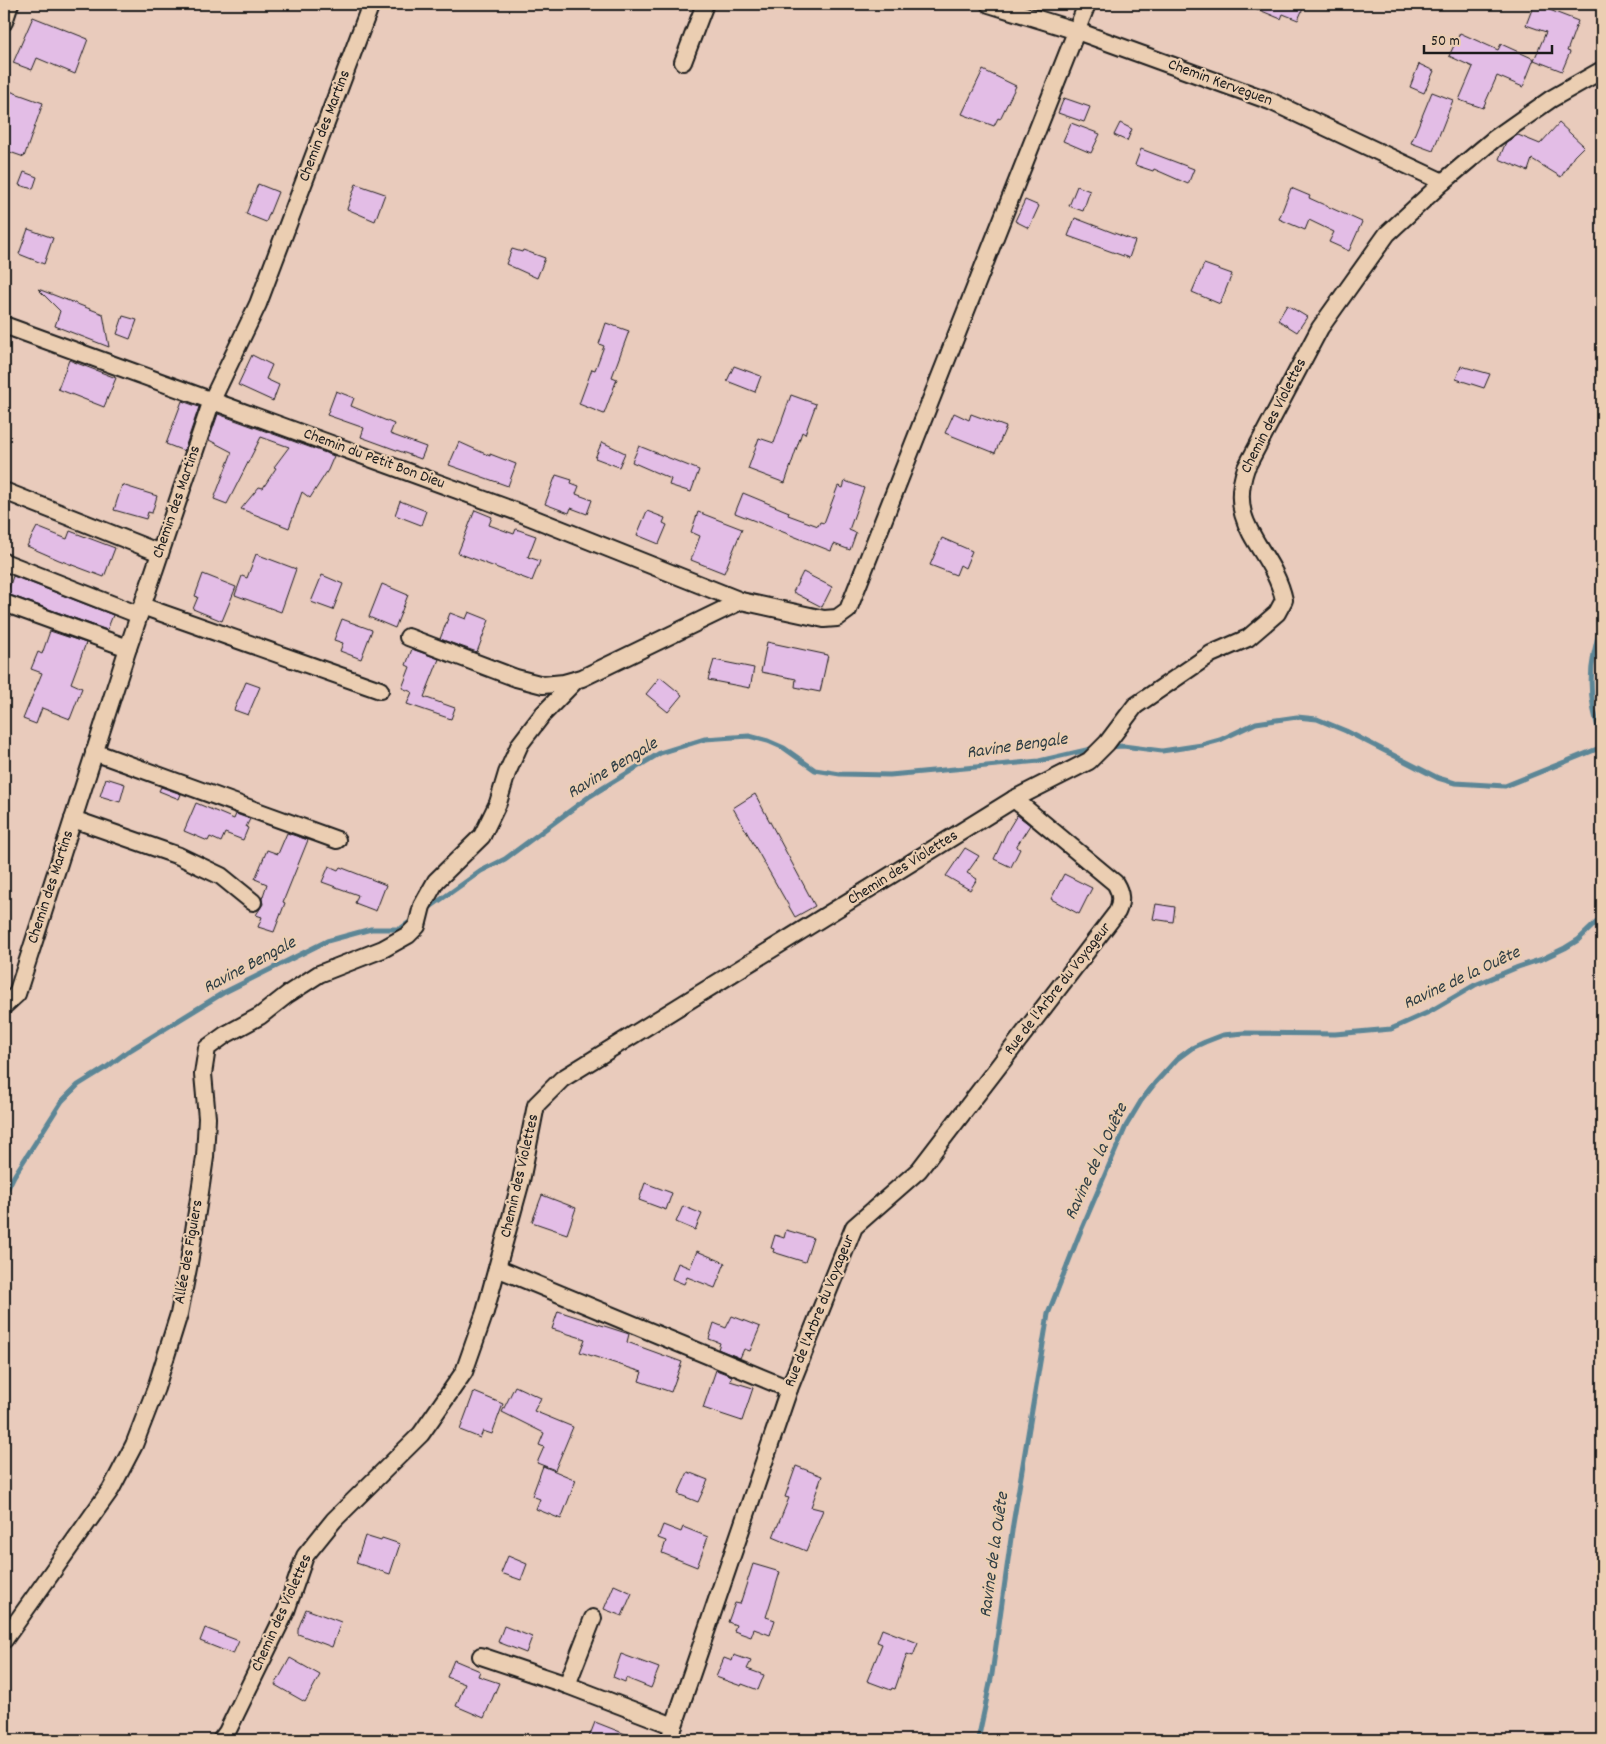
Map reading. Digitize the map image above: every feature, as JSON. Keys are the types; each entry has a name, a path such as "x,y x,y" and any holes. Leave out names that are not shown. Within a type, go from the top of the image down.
{"street":[{"path":"4,22 10,4"},
{"name":"Chemin des Martins","path":"4,1006 73,819 140,611 212,400 258,304 371,4"},
{"path":"683,62 705,4"},
{"name":"Chemin Kerveguen","path":"990,4 1077,31 1270,101 1442,182"},
{"path":"1077,31 1088,4"},
{"name":"Chemin du Petit Bon Dieu","path":"4,325 516,511 741,601 824,619 837,618 848,610 1077,31"},
{"name":"Chemin des Violettes","path":"221,1740 227,1732 286,1611 305,1556 334,1520 421,1434 464,1372 485,1312 521,1181 536,1105 562,1079 1014,799 1089,762 1110,739 1135,706 1211,654 1248,638 1277,613 1284,600 1281,585 1247,527 1242,512 1241,483 1246,468 1320,328 1387,234 1442,182 1494,139 1535,110 1602,70"},
{"path":"4,491 160,553"},
{"path":"4,562 140,611 380,690"},
{"path":"408,637 516,678 543,685 577,680 741,601"},
{"path":"4,603 128,648"},
{"name":"Allée des Figuiers","path":"4,1640 111,1489 134,1446 156,1388 179,1314 200,1192 205,1157 207,1118 203,1074 207,1048 225,1035 260,1016 318,974 383,949 408,936 417,926 422,906 436,880 482,836 498,803 506,773 520,744 543,714 577,680"},
{"path":"94,752 337,840"},
{"name":"Rue de l'Arbre du Voyageur","path":"672,1733 789,1389 854,1228 919,1170 1117,912 1120,905 1119,889 1114,883 1014,799"},
{"path":"73,819 179,856 222,876 253,902"},
{"path":"497,1268 789,1389"},
{"path":"567,1685 593,1618"},
{"path":"481,1656 567,1685 672,1733"}],"building":[{"path":"1245,4 1305,4 1298,20 1283,14 1281,19"},
{"path":"1534,4 1578,21 1567,51 1570,52 1562,71 1534,60 1546,32 1526,25"},
{"path":"33,17 88,39 75,74 37,58 32,70 13,63"},
{"path":"1460,33 1498,50 1501,44 1534,59 1523,87 1497,76 1483,108 1459,100 1473,67 1449,56"},
{"path":"1419,64 1434,71 1424,93 1410,87"},
{"path":"983,70 1016,86 1000,119 998,118 994,126 962,114"},
{"path":"4,89 43,103 24,157 4,150"},
{"path":"1432,92 1453,100 1433,151 1411,143"},
{"path":"1064,98 1090,107 1084,122 1058,113"},
{"path":"1071,123 1100,134 1091,153 1063,141"},
{"path":"1120,123 1132,129 1127,141 1114,135"},
{"path":"1559,123 1584,146 1574,156 1561,177 1532,159 1528,171 1499,159 1506,142 1518,135 1540,144"},
{"path":"1141,149 1194,169 1188,184 1154,169 1153,171 1135,165"},
{"path":"24,172 37,177 33,189 19,185"},
{"path":"258,184 278,192 266,222 246,214"},
{"path":"356,184 385,194 375,221 347,209"},
{"path":"1077,186 1090,191 1083,211 1069,206"},
{"path":"1291,188 1362,222 1349,251 1329,242 1334,232 1309,220 1305,230 1279,219"},
{"path":"1025,200 1039,206 1029,228 1015,221"},
{"path":"1075,218 1135,241 1129,258 1068,236"},
{"path":"28,229 53,238 44,264 19,254"},
{"path":"512,249 522,252 523,250 545,258 537,278 506,264"},
{"path":"1204,264 1232,274 1220,304 1192,292"},
{"path":"38,289 103,314 109,347 55,326 60,311"},
{"path":"1287,305 1307,317 1297,332 1278,320"},
{"path":"123,316 137,320 130,339 117,334"},
{"path":"606,323 629,331 612,377 617,379 604,414 579,404 592,369 595,370 604,346 599,344"},
{"path":"252,355 272,365 266,379 279,385 273,401 238,385"},
{"path":"69,360 116,378 104,407 58,389"},
{"path":"734,366 761,376 755,392 727,381"},
{"path":"1461,366 1490,374 1484,388 1456,379"},
{"path":"336,391 354,398 351,406 394,424 390,434 426,447 421,459 361,437 364,428 327,415"},
{"path":"791,395 816,404 805,434 802,432 785,483 748,469 759,438 774,443"},
{"path":"182,401 199,407 184,451 166,444"},
{"path":"954,413 969,420 971,414 1006,427 995,453 945,433"},
{"path":"218,414 334,456 328,470 310,498 302,492 289,528 241,509 259,487 263,488 276,468 274,467 289,447 261,437 227,504 214,499 232,452 209,440"},
{"path":"459,442 490,456 490,454 516,464 508,486 449,465"},
{"path":"602,442 625,453 619,467 595,458"},
{"path":"639,446 699,470 691,492 669,485 671,479 632,462"},
{"path":"556,475 572,480 571,483 579,486 576,494 592,500 587,514 571,508 569,513 545,504"},
{"path":"845,481 864,488 849,530 856,533 850,550 834,544 831,551 735,513 743,493 789,512 788,515 818,526 820,522 824,523 838,486 843,488"},
{"path":"122,485 157,496 152,513 148,512 146,519 114,510"},
{"path":"400,501 426,511 421,525 395,515"},
{"path":"475,510 492,517 489,525 514,534 516,529 536,536 528,557 540,561 532,581 458,553"},
{"path":"647,511 665,518 663,523 667,525 659,544 637,535"},
{"path":"698,512 742,529 724,573 691,560 700,536 691,532"},
{"path":"37,527 67,539 70,531 115,548 104,577 27,546"},
{"path":"942,538 972,551 965,568 960,565 956,575 930,565"},
{"path":"256,554 296,569 281,612 235,595 242,576 247,578"},
{"path":"803,572 832,587 822,607 793,592"},
{"path":"203,574 236,587 222,621 193,609 198,597 195,596"},
{"path":"322,575 343,584 333,610 311,602"},
{"path":"13,576 113,615 107,630 7,594"},
{"path":"382,584 408,595 395,628 369,617"},
{"path":"469,612 489,620 477,652 440,639 450,613 466,619"},
{"path":"342,619 372,630 361,659 340,651 343,643 334,640"},
{"path":"50,631 86,643 71,683 82,688 70,719 42,708 36,724 23,719 42,673 31,669 38,652 42,654"},
{"path":"767,642 828,655 820,692 795,687 796,679 761,672"},
{"path":"412,649 439,659 424,697 455,708 451,719 407,704 412,692 402,688 410,667 406,665"},
{"path":"714,660 754,668 750,688 708,680"},
{"path":"660,677 682,695 668,712 646,694"},
{"path":"246,682 260,687 248,715 234,710"},
{"path":"106,778 125,784 120,802 100,796"},
{"path":"161,787 181,794 179,799 159,791"},
{"path":"755,794 815,906 795,917 733,808"},
{"path":"196,803 234,819 236,814 250,819 243,840 225,833 221,842 210,837 208,841 184,831"},
{"path":"1017,815 1030,825 1016,847 1020,849 1011,867 994,859"},
{"path":"287,833 308,840 283,902 285,903 274,932 258,927 262,917 256,915 263,904 262,899 267,884 255,879 267,850 278,854"},
{"path":"965,848 979,856 967,873 977,879 970,890 946,876"},
{"path":"329,866 338,870 340,867 386,885 376,911 355,903 358,895 322,882"},
{"path":"1064,874 1092,888 1079,914 1051,899"},
{"path":"1156,904 1175,907 1173,922 1153,919"},
{"path":"645,1183 672,1193 666,1210 639,1200"},
{"path":"542,1195 576,1208 567,1234 532,1222"},
{"path":"683,1206 702,1214 695,1230 676,1222"},
{"path":"786,1230 813,1238 805,1262 773,1252 774,1249 771,1248 775,1235 784,1238"},
{"path":"697,1251 725,1263 715,1288 687,1277 684,1284 672,1279 678,1263 690,1268"},
{"path":"558,1311 629,1334 627,1342 682,1362 671,1392 639,1381 642,1372 580,1352 585,1339 552,1329"},
{"path":"732,1316 760,1327 750,1351 744,1349 740,1358 718,1349 720,1343 709,1339 714,1323 726,1328"},
{"path":"716,1370 732,1376 730,1381 753,1388 742,1421 703,1408"},
{"path":"515,1386 541,1398 534,1411 573,1427 555,1470 537,1463 544,1447 539,1445 544,1433 502,1412"},
{"path":"474,1392 503,1404 492,1434 483,1431 480,1438 460,1430"},
{"path":"543,1466 576,1480 561,1519 536,1509 540,1499 532,1496"},
{"path":"796,1466 822,1476 811,1507 823,1510 806,1551 773,1537 789,1498 785,1497"},
{"path":"688,1472 708,1480 698,1502 678,1494"},
{"path":"663,1525 681,1532 683,1527 708,1537 697,1567 662,1553 666,1541 658,1538"},
{"path":"365,1536 381,1541 382,1538 400,1544 390,1574 356,1563"},
{"path":"508,1556 527,1564 521,1580 501,1573"},
{"path":"753,1564 780,1572 766,1617 775,1620 770,1635 754,1629 751,1637 734,1631 736,1625 728,1622 735,1603 740,1604"},
{"path":"614,1585 632,1593 622,1616 604,1609"},
{"path":"306,1609 341,1622 332,1647 298,1634 298,1629"},
{"path":"504,1626 532,1637 526,1653 498,1642"},
{"path":"205,1628 239,1641 233,1654 200,1641"},
{"path":"882,1629 918,1643 913,1656 907,1654 895,1689 892,1688 891,1690 867,1681 882,1644 877,1642"},
{"path":"621,1654 659,1668 651,1688 626,1678 625,1682 613,1677"},
{"path":"734,1655 751,1661 747,1669 764,1675 758,1690 716,1677 724,1658 732,1661"},
{"path":"290,1658 320,1675 305,1702 275,1685"},
{"path":"454,1660 480,1671 478,1676 499,1683 484,1718 456,1706 465,1684 447,1677"},
{"path":"595,1722 638,1739 638,1740 588,1740"}],"waterway":[{"name":"Ravine de la Ouête","path":"1602,624 1594,653 1591,682 1594,710 1602,739"},
{"name":"Ravine Bengale","path":"1108,747 1123,746 1162,751 1202,745 1220,740 1256,723 1297,717 1317,719 1346,731 1438,778 1455,783 1505,786 1602,747"},
{"name":"Ravine Bengale","path":"426,910 481,871 505,859 590,796 660,753 705,739 749,736 784,748 815,770 840,774 890,775 1039,761 1095,748"},
{"name":"Ravine de la Ouête","path":"978,1740 992,1674 1013,1524 1048,1314 1079,1235 1126,1126 1141,1101 1177,1059 1192,1048 1205,1042 1223,1035 1244,1033 1335,1034 1391,1029 1429,1012 1475,985 1565,948 1578,940 1602,917"},
{"name":"Ravine Bengale","path":"4,1196 14,1176 62,1101 78,1085 127,1052 223,993 327,941 371,929 400,929 415,918"}]}
